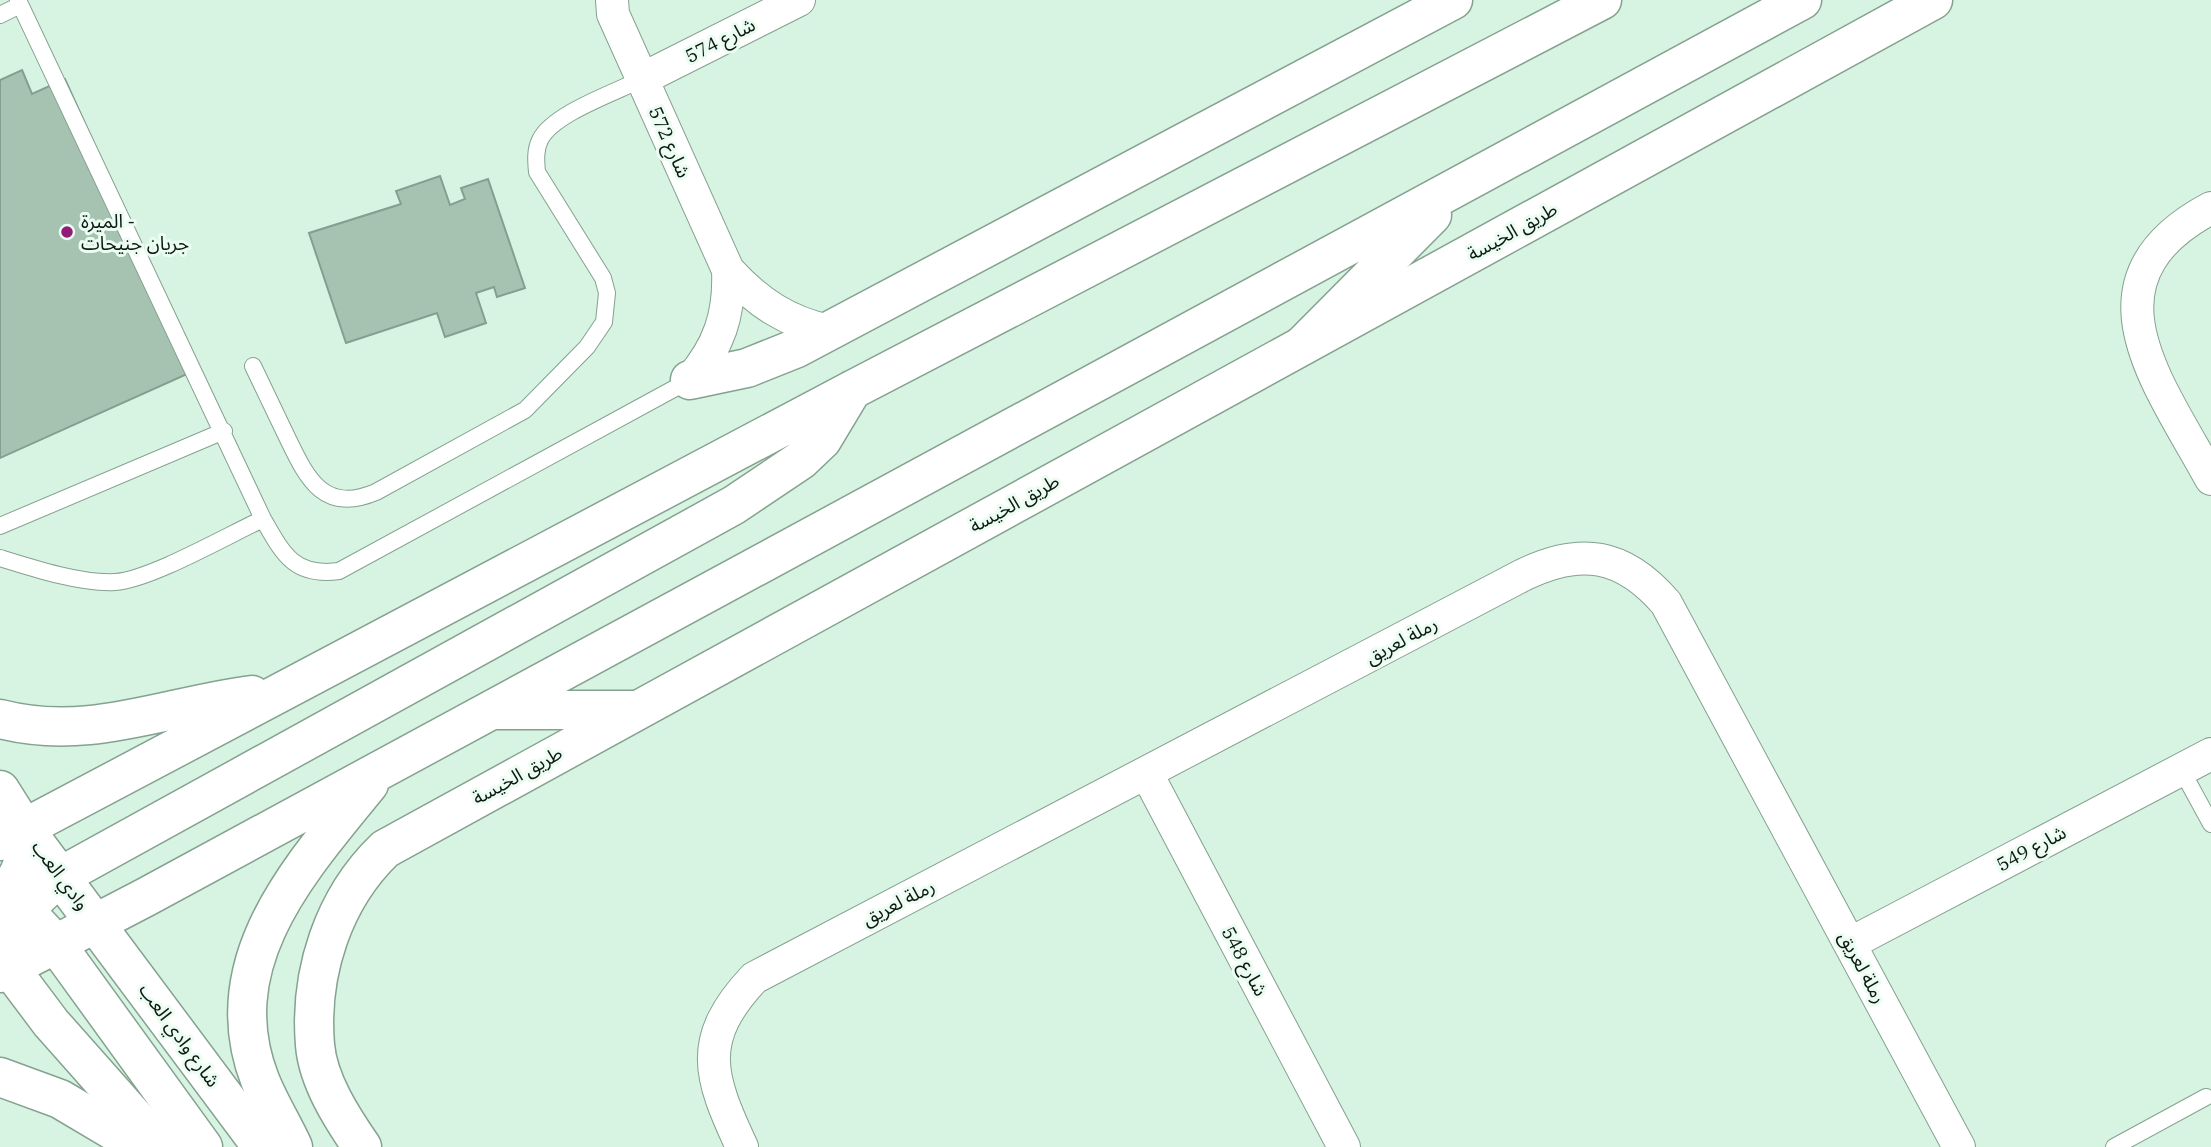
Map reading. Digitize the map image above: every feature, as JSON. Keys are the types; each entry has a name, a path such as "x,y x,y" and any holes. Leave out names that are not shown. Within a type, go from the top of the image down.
{"main road":[{"path":"690,380 747,368 797,348 1453,0"},
{"path":"12,834 852,390 1602,0"},
{"path":"3,965 56,944 97,923 1801,0"},
{"name":"طريق الخيسة","path":"362,1147 335,1108 315,1047 316,989 328,938 347,894 362,871 385,849 1933,0"},
{"path":"1303,345 1461,186"},
{"path":"9,895 61,876 734,505 801,460 821,440 852,390"},
{"path":"0,719 46,727 97,726 220,699 279,692"},
{"path":"492,710 636,710"},
{"path":"293,1147 260,1079 249,1033 248,995 264,930 277,905 303,865 379,771"},
{"name":"وادي العب","path":"0,790 12,834 61,876 97,923"},
{"path":"12,834 27,840 24,859 9,895 7,943 3,965 161,1147"},
{"path":"9,895 44,918 70,928 97,923"},
{"path":"9,895 56,944 203,1147"},
{"name":"شارع وادي العب","path":"97,923 262,1147"},
{"path":"0,1077 60,1099 141,1147"}],"street":[{"name":"شارع 574","path":"642,79 799,0"},
{"name":"شارع 572","path":"607,5 728,270 757,299 773,310 810,327 830,331"},
{"path":"2211,208 2175,230 2158,247 2138,290 2136,314 2147,360 2211,479"},
{"name":"شارع 572","path":"690,380 706,362 726,318 728,270"},
{"name":"رملة لعريق","path":"741,1147 717,1095 712,1063 718,1031 732,1002 754,978 1550,562 1576,557 1602,559 1627,568 1649,583 1666,603 1959,1147"},
{"name":"شارع 549","path":"1851,943 2211,754"},
{"name":"شارع 548","path":"1147,774 1344,1147"}],"lane":[{"path":"0,15 19,3 224,431 263,519 288,559 303,569 321,573 339,571 690,380"},
{"path":"253,366 310,481 333,497 362,498 376,492 524,410 597,336 608,308 603,278 537,172 536,155 541,139 551,126 565,117 642,79"},
{"path":"0,526 224,431"},
{"path":"0,558 82,579 118,582 144,575 263,519"},
{"path":"2181,769 2211,824"},
{"path":"2114,1147 2206,1097"}],"building":[{"name":"الميرة - جريان جنيحات","path":"22,70 32,94 65,79 196,370 0,458 0,80"},
{"path":"440,176 450,205 465,199 461,188 488,179 525,288 497,297 494,287 476,293 486,323 445,337 437,313 346,343 309,233 401,204 396,191"}],"place":[{"name":"الميرة - جريان جنيحات","path":"67,232"}]}
